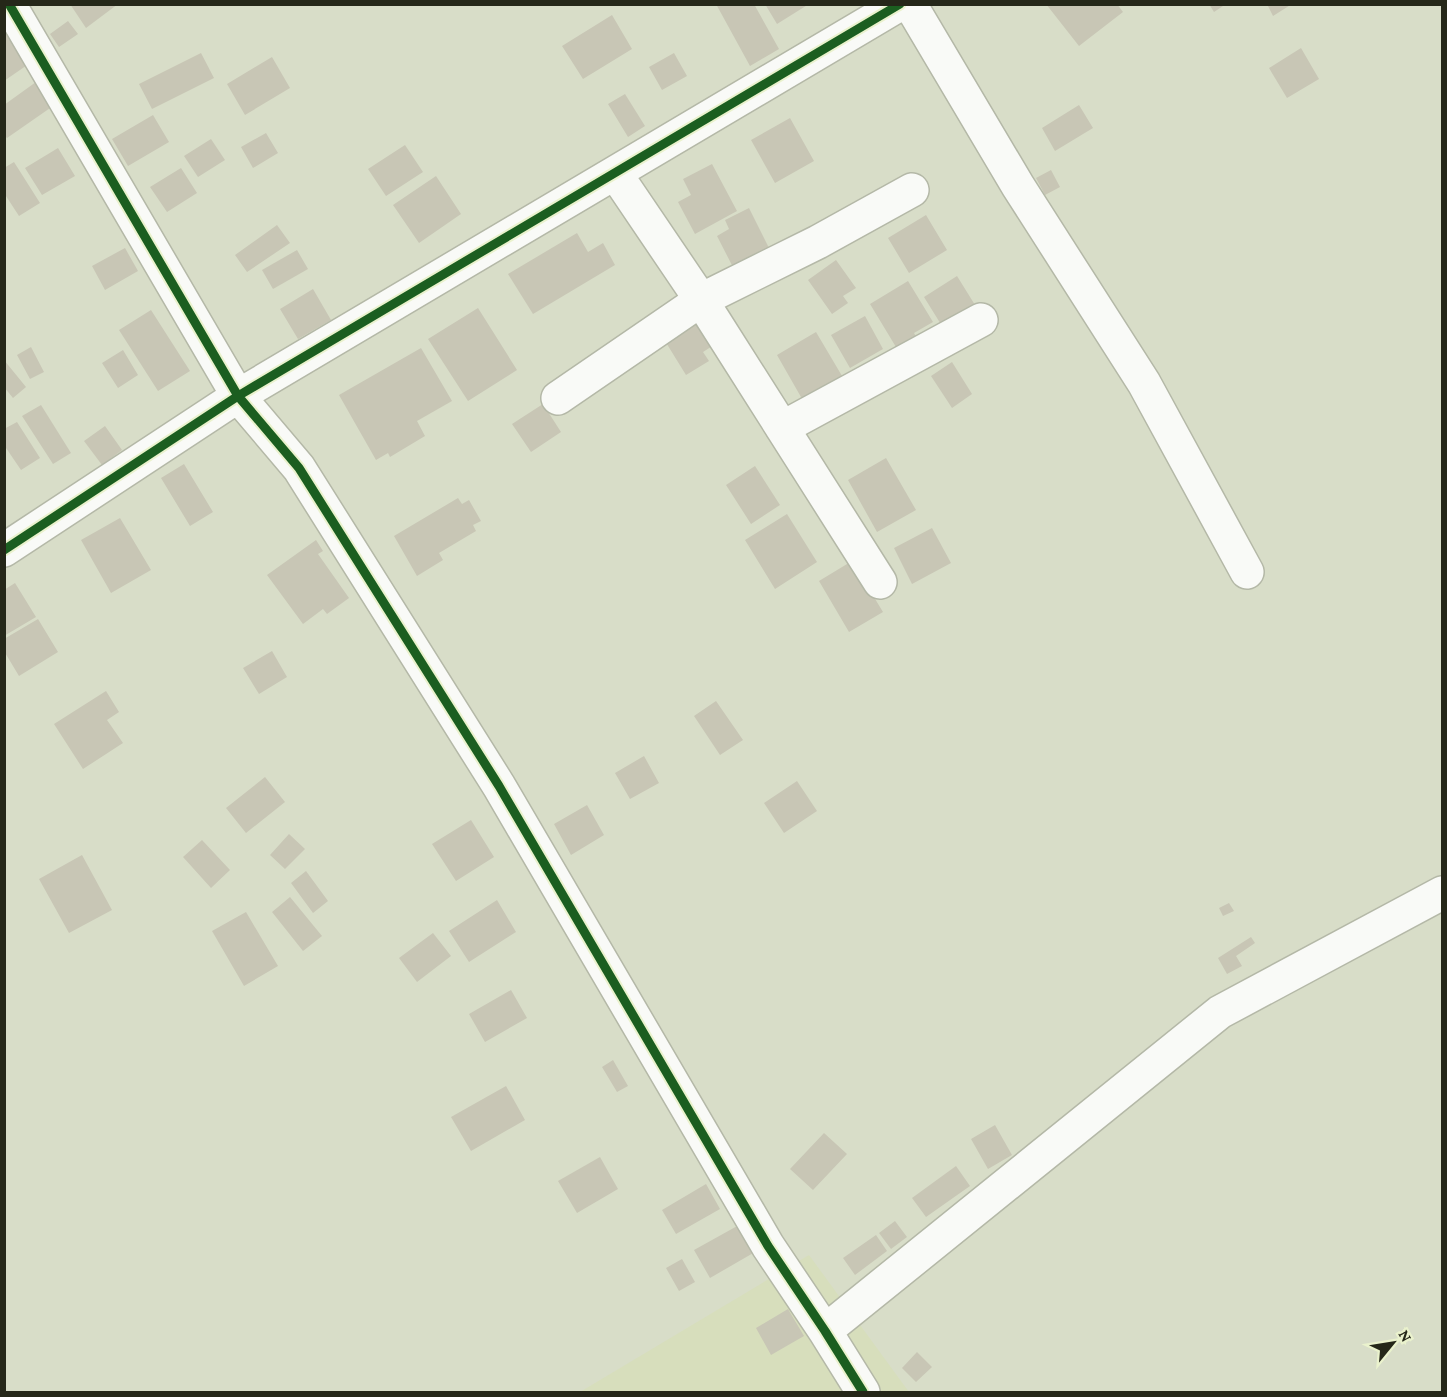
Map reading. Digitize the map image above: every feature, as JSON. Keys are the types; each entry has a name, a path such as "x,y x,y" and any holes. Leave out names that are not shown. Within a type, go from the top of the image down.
{"street":[{"path":"9,4 238,396 299,468 499,786 768,1246 863,1392"},
{"path":"4,550 238,396 615,173 852,16 900,4"},
{"path":"910,4 1018,186 1144,383 1247,572"},
{"path":"615,173 701,300 880,582"},
{"path":"558,398 701,300 818,242 912,190"},
{"path":"782,428 981,320"},
{"path":"825,1331 1220,1012 1443,893"}],"shaded area":[{"path":"809,1255 909,1392 580,1392"}],"building":[{"path":"70,4 118,4 86,28"},
{"path":"716,4 754,4 779,49 750,66"},
{"path":"765,4 809,4 777,24"},
{"path":"1046,4 1117,4 1123,12 1079,46"},
{"path":"1209,4 1226,4 1214,12"},
{"path":"1267,4 1292,4 1273,16"},
{"path":"612,15 632,49 583,79 562,46"},
{"path":"4,21 33,61 4,81"},
{"path":"68,21 78,34 59,47 50,34"},
{"path":"1301,48 1319,79 1287,98 1269,68"},
{"path":"201,53 214,78 152,109 139,84"},
{"path":"674,53 687,76 662,90 649,67"},
{"path":"272,57 290,88 245,115 227,84"},
{"path":"36,82 53,106 7,138 4,135 4,105"},
{"path":"625,94 645,126 628,137 608,104"},
{"path":"1079,105 1093,128 1055,151 1042,128"},
{"path":"153,115 169,142 128,166 112,139"},
{"path":"790,118 814,161 775,183 751,140"},
{"path":"266,133 278,153 253,168 241,147"},
{"path":"211,139 225,160 198,177 184,156"},
{"path":"405,145 423,172 386,196 368,169"},
{"path":"58,148 75,176 42,195 25,168"},
{"path":"14,162 40,203 19,216 4,193 4,168"},
{"path":"712,164 737,211 695,234 678,202 691,195 683,179"},
{"path":"181,168 197,193 167,212 150,187"},
{"path":"1051,170 1060,187 1045,195 1036,178"},
{"path":"436,176 461,214 419,243 393,205"},
{"path":"749,208 773,256 737,275 717,236 729,229 725,220"},
{"path":"926,215 947,250 909,273 888,238"},
{"path":"277,225 290,243 247,272 235,255"},
{"path":"577,233 588,252 603,243 615,265 533,314 508,274"},
{"path":"125,248 138,271 105,290 92,266"},
{"path":"297,250 308,269 273,289 262,270"},
{"path":"836,260 856,288 843,296 848,303 832,314 808,280"},
{"path":"957,276 975,305 942,326 924,297"},
{"path":"908,281 933,322 914,333 921,346 902,357 870,304"},
{"path":"313,289 331,320 298,339 280,309"},
{"path":"478,308 517,370 468,401 428,339"},
{"path":"151,310 190,371 158,391 119,330"},
{"path":"865,316 883,349 850,368 831,335"},
{"path":"702,319 717,343 703,352 709,361 686,375 665,341"},
{"path":"816,332 845,381 805,404 777,355"},
{"path":"31,347 44,372 30,379 17,355"},
{"path":"421,348 452,401 417,421 425,436 390,457 388,453 376,460 339,395"},
{"path":"123,350 138,375 118,388 102,363"},
{"path":"4,360 26,387 13,398 4,387"},
{"path":"952,362 972,394 952,408 931,376"},
{"path":"543,404 561,432 531,452 512,424"},
{"path":"41,405 71,453 53,464 22,416"},
{"path":"17,422 40,458 21,470 4,445 4,429"},
{"path":"105,426 122,450 102,465 84,441"},
{"path":"886,458 916,510 877,532 848,480"},
{"path":"184,464 213,512 190,526 161,478"},
{"path":"755,466 780,505 751,524 726,485"},
{"path":"458,498 462,504 469,500 481,521 473,525 476,531 439,553 443,560 417,576 394,536"},
{"path":"787,514 817,562 775,589 745,540"},
{"path":"120,518 151,570 111,593 81,540"},
{"path":"932,528 951,563 912,584 894,548"},
{"path":"316,540 323,551 318,554 349,598 327,614 323,609 303,624 267,575"},
{"path":"852,561 883,612 849,632 819,581"},
{"path":"15,583 36,617 4,636 4,590"},
{"path":"38,619 58,652 19,676 4,651 4,639"},
{"path":"272,651 287,677 259,694 243,668"},
{"path":"106,691 119,712 107,720 123,743 83,769 54,724"},
{"path":"716,701 743,740 720,755 694,716"},
{"path":"644,756 659,783 630,799 615,773"},
{"path":"265,777 285,802 246,833 226,808"},
{"path":"797,781 817,811 784,833 764,803"},
{"path":"587,805 604,835 571,855 554,824"},
{"path":"471,820 494,857 456,881 432,844"},
{"path":"289,834 305,849 285,869 270,855"},
{"path":"202,840 230,870 211,888 183,857"},
{"path":"82,855 112,910 69,933 39,879"},
{"path":"306,871 328,901 313,913 291,883"},
{"path":"290,897 322,936 303,951 272,912"},
{"path":"497,900 516,932 469,962 449,931"},
{"path":"1229,903 1234,911 1223,916 1219,908"},
{"path":"246,912 278,966 244,986 212,931"},
{"path":"433,933 451,956 417,982 399,958"},
{"path":"1251,937 1255,943 1236,956 1242,966 1227,974 1218,958"},
{"path":"511,990 527,1018 485,1042 469,1014"},
{"path":"613,1060 628,1086 617,1092 602,1067"},
{"path":"506,1086 525,1120 471,1151 451,1117"},
{"path":"995,1125 1012,1155 988,1169 971,1139"},
{"path":"824,1133 847,1154 813,1190 790,1169"},
{"path":"600,1157 618,1189 577,1213 558,1181"},
{"path":"956,1166 970,1186 926,1217 912,1198"},
{"path":"706,1184 720,1209 676,1234 662,1210"},
{"path":"895,1221 907,1237 891,1249 879,1233"},
{"path":"739,1225 755,1252 710,1278 694,1250"},
{"path":"876,1235 887,1251 855,1275 843,1258"},
{"path":"682,1259 695,1282 679,1291 666,1268"},
{"path":"788,1309 804,1336 771,1355 756,1328"},
{"path":"917,1352 932,1367 916,1382 902,1368"}],"cycle path":[{"path":"9,4 238,396 299,468 499,786 768,1246 863,1392"},
{"path":"4,550 238,396 900,4"}]}
